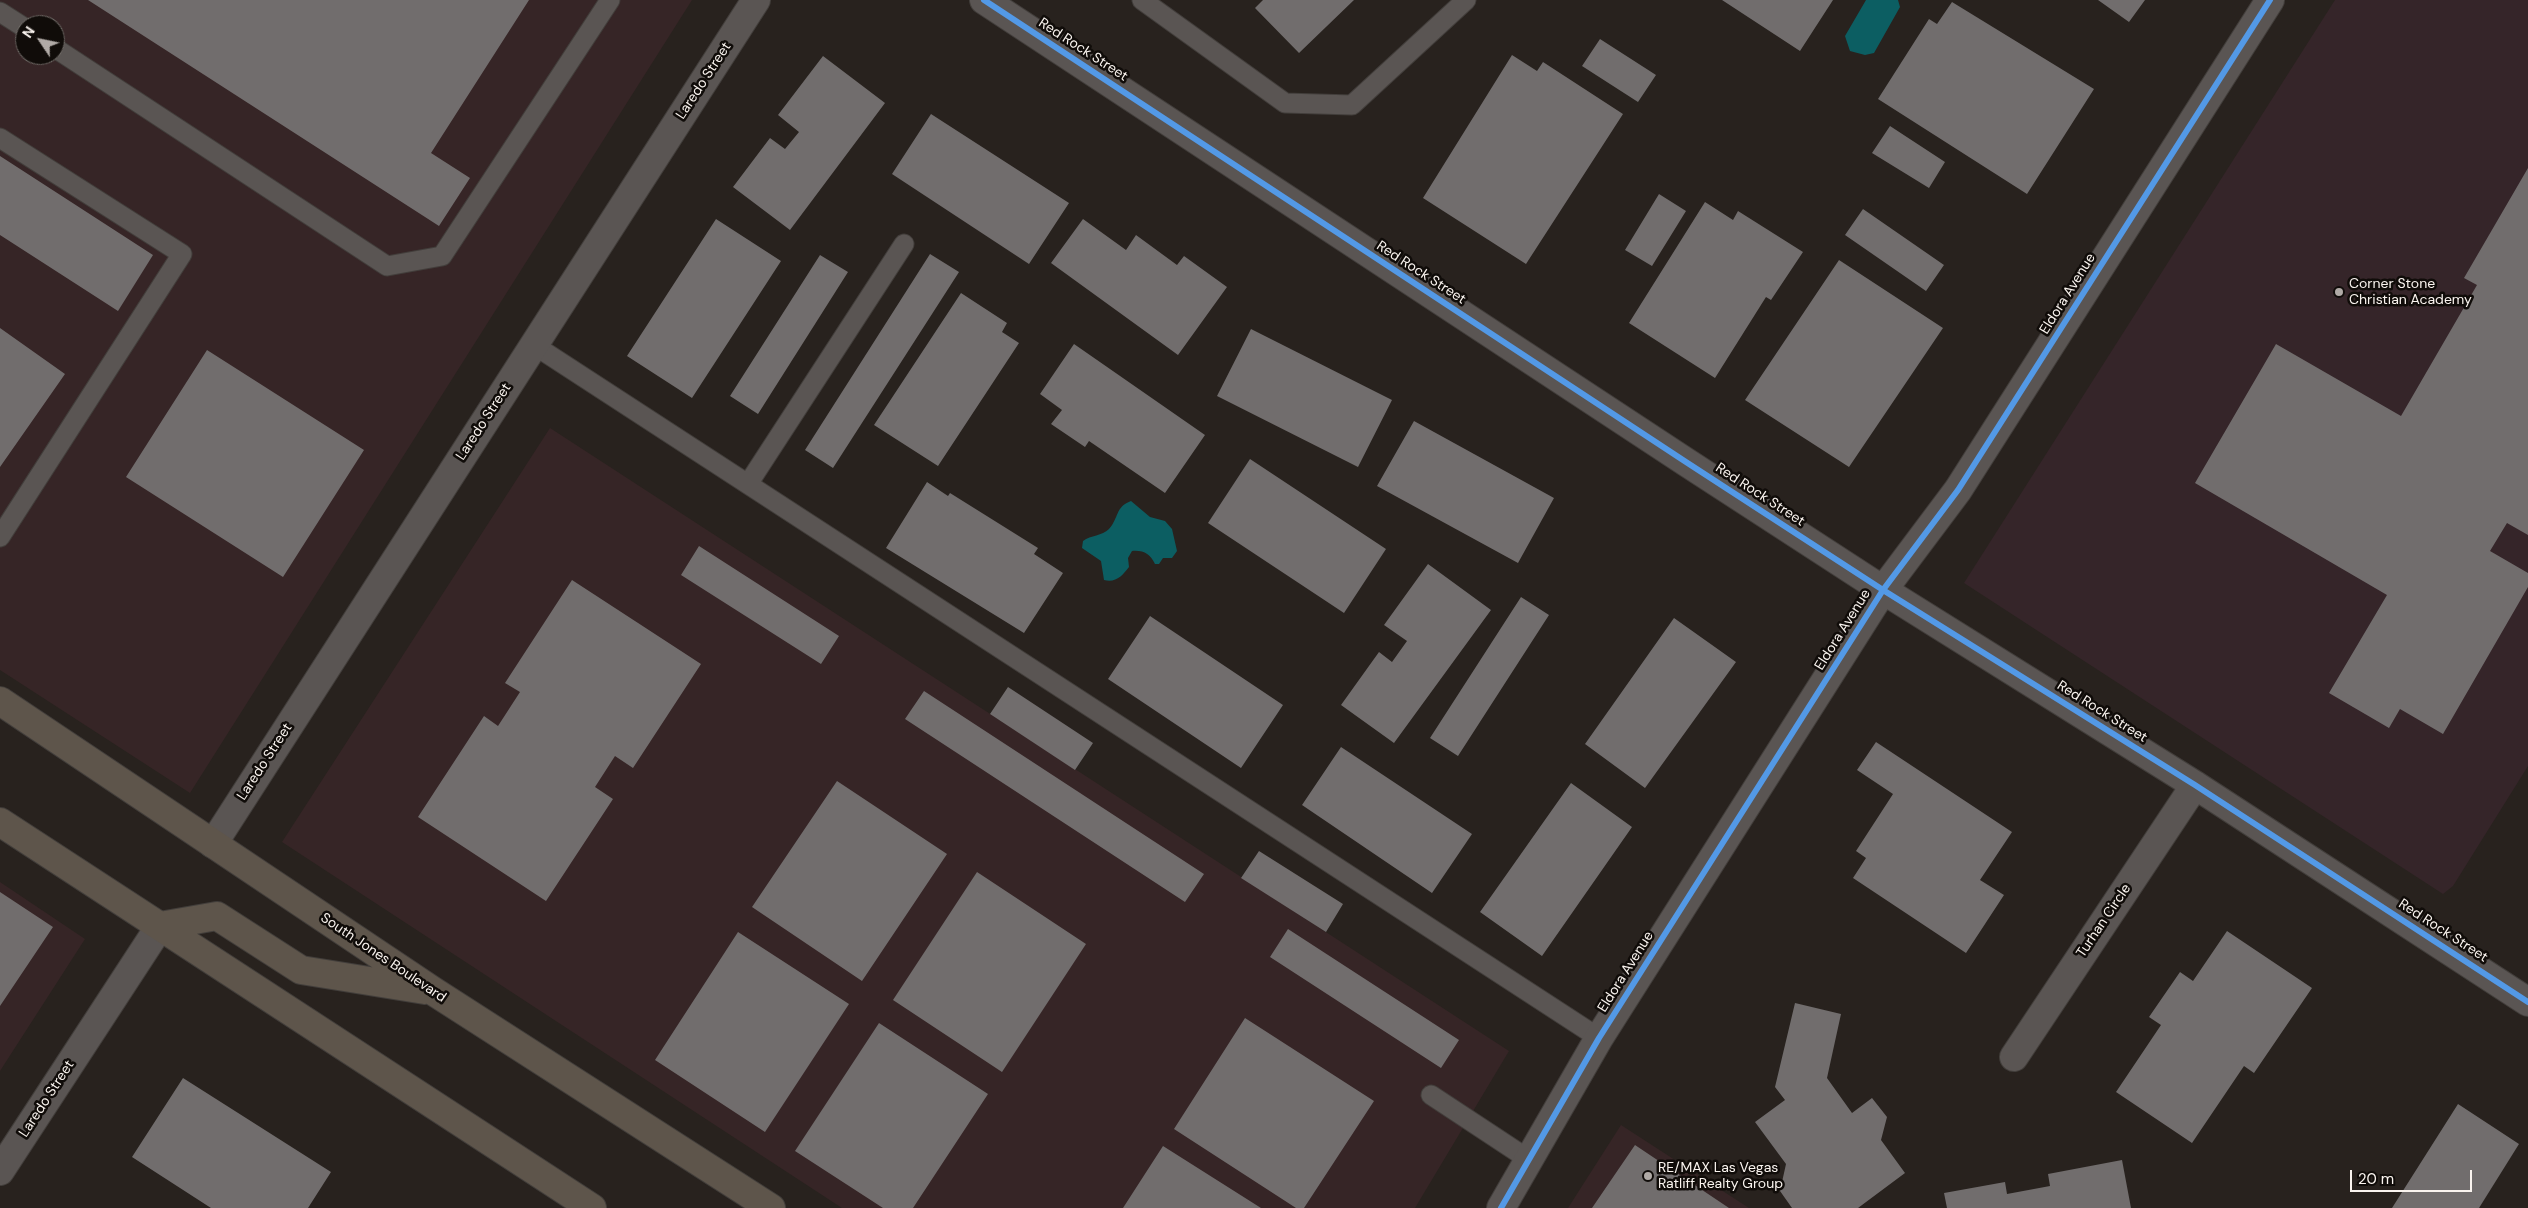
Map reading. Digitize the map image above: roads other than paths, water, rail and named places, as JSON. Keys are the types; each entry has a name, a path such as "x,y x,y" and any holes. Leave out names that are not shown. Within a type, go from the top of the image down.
{"main road":[{"name":"South Jones Boulevard","path":"0,701 433,991 771,1208"},
{"path":"0,822 592,1208"},
{"path":"160,926 217,916 301,970 433,991"}],"street":[{"name":"Laredo Street","path":"213,844 756,0"},
{"name":"Red Rock Street","path":"984,0 1883,590 2195,785 2528,1002"},
{"name":"Eldora Avenue","path":"1501,1208 1599,1038 1883,590 1958,490 2270,0"},
{"name":"Turhan Circle","path":"2014,1057 2195,785"},
{"name":"Laredo Street","path":"0,1171 160,926"}],"lane":[{"path":"65,55 387,266 442,256 610,0"},
{"path":"1142,0 1285,103 1352,105 1466,0"},
{"path":"0,12 15,22"},
{"path":"0,138 182,254 0,537"},
{"path":"748,484 904,244"},
{"path":"534,345 1599,1038"},
{"path":"1431,1095 1528,1159"}],"water":[{"path":"1866,0 1898,0 1900,7 1874,53 1865,55 1850,51 1845,36"},
{"path":"1131,501 1150,517 1165,521 1172,529 1177,551 1172,558 1163,558 1159,564 1155,564 1146,553 1132,551 1128,558 1129,567 1124,573 1115,580 1104,580 1101,561 1082,548 1083,541 1109,529 1122,506"}],"place":[{"name":"Corner Stone Christian Academy","path":"2339,292"},
{"name":"RE/MAX Las Vegas Ratliff Realty Group","path":"1648,1176"}]}
